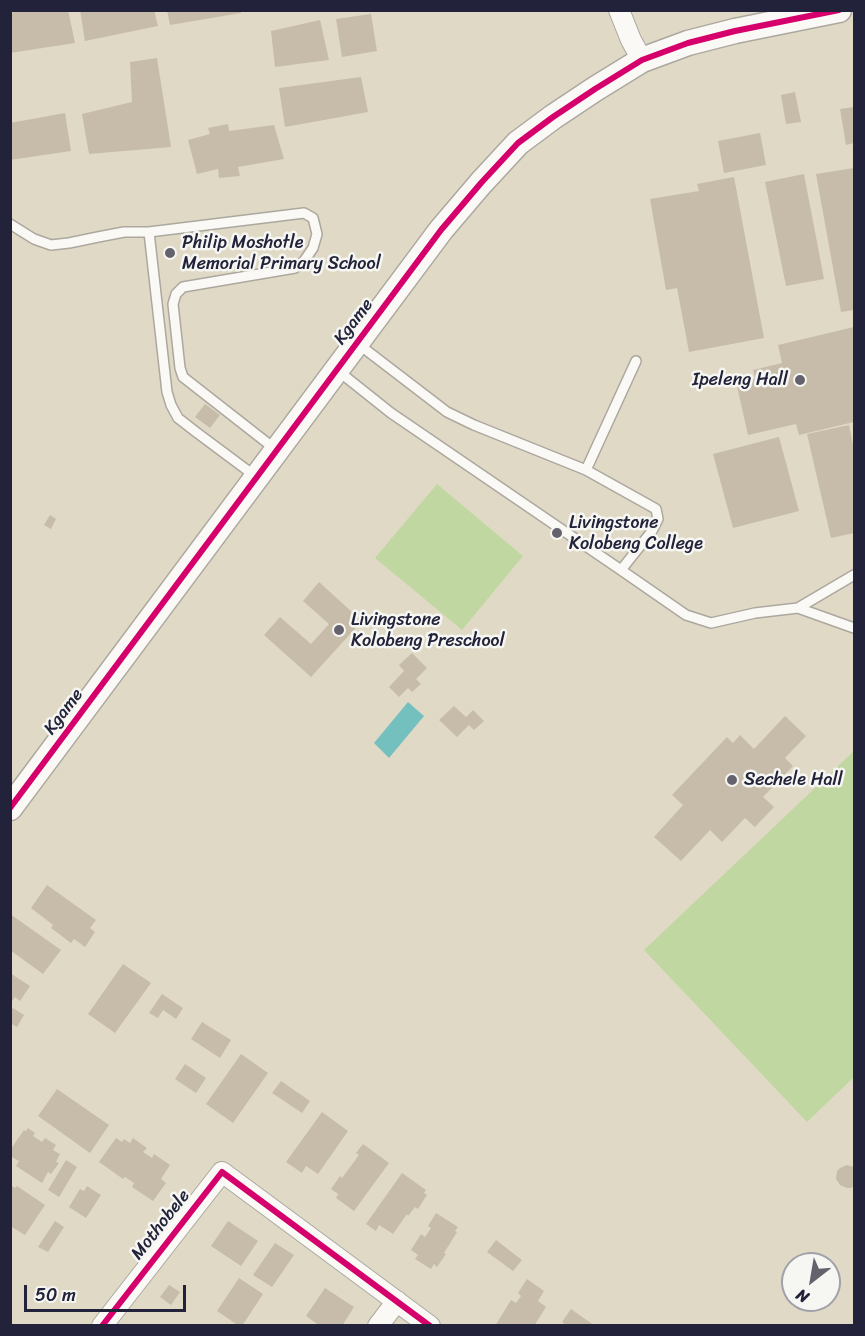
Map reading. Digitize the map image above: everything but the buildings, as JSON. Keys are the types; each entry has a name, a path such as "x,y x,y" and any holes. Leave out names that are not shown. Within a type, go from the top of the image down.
{"street":[{"path":"619,10 642,60"},
{"name":"Kgame","path":"10,808 441,230 518,143 578,100 642,60 688,43 735,31 839,10"},
{"name":"Mothobele","path":"102,1326 222,1172 397,1301"},
{"path":"378,1326 397,1301 430,1326"}],"lane":[{"path":"10,224 34,239 51,245 124,232 149,232 304,213 313,218 317,234 313,248 304,261 295,268 183,287 176,294 173,304 183,378 277,450"},
{"path":"149,232 167,392 171,405 178,418 257,477"},
{"path":"357,343 447,412 586,470 656,509 658,519 652,531 621,570"},
{"path":"586,470 636,361"},
{"path":"337,370 391,413 686,615 711,623 755,612 798,608 855,628"},
{"path":"798,608 855,575"}],"green space":[{"path":"437,484 523,556 462,630 375,558"},
{"path":"854,751 854,1077 807,1122 644,950"}],"water":[{"path":"408,702 424,716 389,758 374,743"}],"cycle path":[{"path":"10,808 441,230 518,143 553,117 642,60 688,43 735,31 839,10"},
{"path":"102,1326 222,1172 430,1326"}],"place":[{"name":"Philip Moshotle Memorial Primary School","path":"170,253"},
{"name":"Ipeleng Hall","path":"800,380"},
{"name":"Livingstone Kolobeng College","path":"557,533"},
{"name":"Livingstone Kolobeng Preschool","path":"339,630"},
{"name":"Sechele Hall","path":"732,780"}]}
